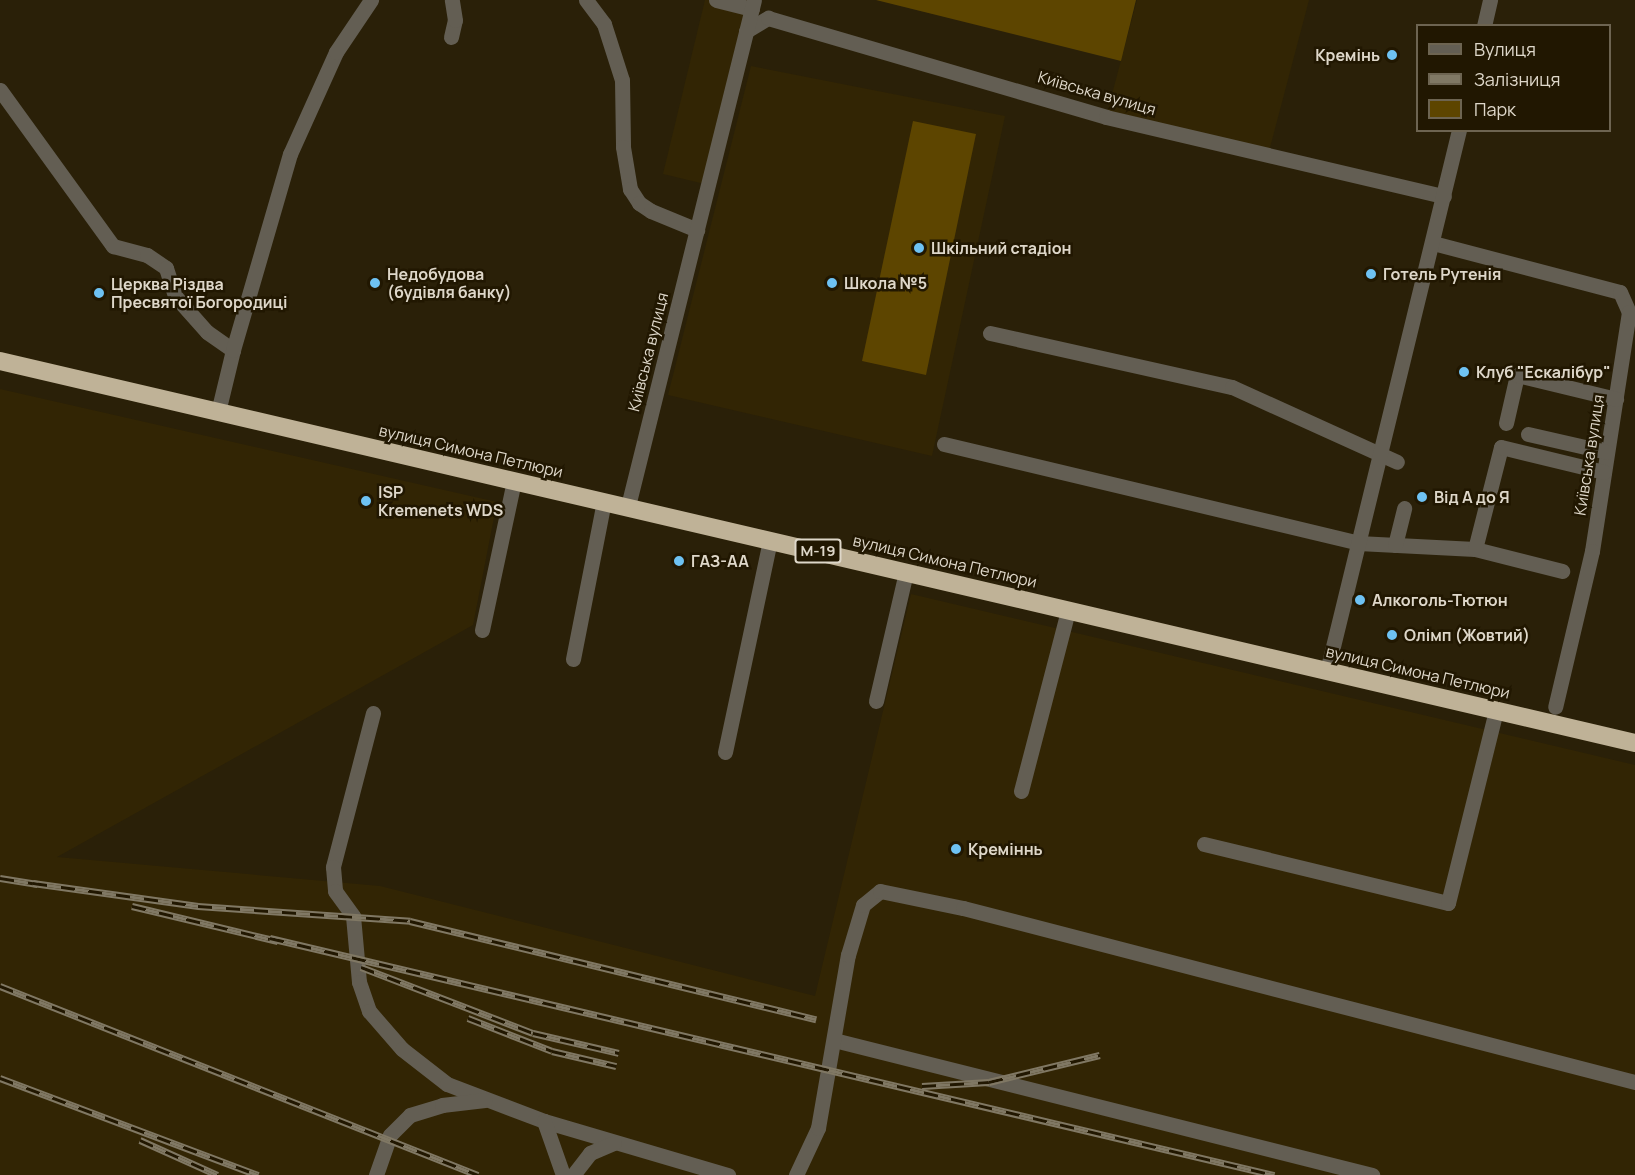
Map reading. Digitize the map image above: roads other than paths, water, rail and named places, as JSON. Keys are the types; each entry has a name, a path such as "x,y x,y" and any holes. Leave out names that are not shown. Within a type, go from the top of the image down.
{"highway":[{"name":"вулиця Симона Петлюри","path":"0,361 1635,743"}],"street":[{"path":"218,412 233,350 291,154 336,52 371,0"},
{"path":"451,37 455,20 452,0"},
{"path":"586,0 604,24 622,80 623,147 630,189 639,203 651,211 697,230"},
{"path":"716,0 753,4"},
{"path":"1484,24 1490,0"},
{"name":"Київська вулиця","path":"628,506 753,4"},
{"name":"Київська вулиця","path":"746,31 768,18 1106,117 1444,196"},
{"path":"0,90 113,246 147,255 166,268 175,296 207,332 233,350"},
{"path":"1327,671 1459,132"},
{"name":"Київська вулиця","path":"1433,243 1620,292 1629,312 1592,551 1555,707"},
{"path":"990,333 1232,387 1379,457 1397,462"},
{"path":"1506,423 1517,375 1616,399"},
{"path":"1528,434 1607,452"},
{"path":"944,444 1358,543 1475,549 1562,571"},
{"path":"1475,549 1501,447 1604,472"},
{"path":"482,630 514,481"},
{"path":"573,659 604,501"},
{"path":"1395,545 1404,508"},
{"path":"725,752 770,540"},
{"path":"876,701 906,572"},
{"path":"1021,791 1068,610"},
{"path":"1204,844 1448,903 1496,711"},
{"path":"374,713 333,867 335,891 353,916 359,982 369,1011 402,1049 447,1084 544,1121 728,1175"},
{"path":"796,1175 818,1128 848,955 863,905 880,891 963,908 1635,1082"},
{"path":"834,1040 1372,1175"},
{"path":"376,1175 390,1135 410,1115 442,1105 485,1100"},
{"path":"544,1121 563,1175"},
{"path":"573,1175 590,1153 614,1143"}],"railway":[{"path":"0,878 38,884"},
{"path":"33,883 198,906 410,921 816,1019"},
{"path":"132,906 278,941"},
{"path":"270,938 1274,1175"},
{"path":"361,967 533,1033 619,1053"},
{"path":"0,986 478,1175"},
{"path":"468,1018 552,1051 616,1066"},
{"path":"922,1086 989,1082 1100,1055"},
{"path":"0,1078 258,1175"},
{"path":"140,1140 218,1175"}],"place":[{"name":"Кремінь","path":"1392,55"},
{"name":"Шкільний стадіон","path":"919,248"},
{"name":"Готель Рутенія","path":"1371,274"},
{"name":"Недобудова (будівля банку)","path":"375,283"},
{"name":"Школа №5","path":"832,283"},
{"name":"Церква Різдва Пресвятої Богородиці","path":"99,293"},
{"name":"Клуб \"Ескалібур\"","path":"1464,372"},
{"name":"Від А до Я","path":"1422,497"},
{"name":"ISP Kremenets WDS","path":"366,501"},
{"name":"ГАЗ-АА","path":"679,561"},
{"name":"Алкоголь-Тютюн","path":"1360,600"},
{"name":"Олімп (Жовтий)","path":"1392,635"},
{"name":"Креміннь","path":"956,849"}]}
